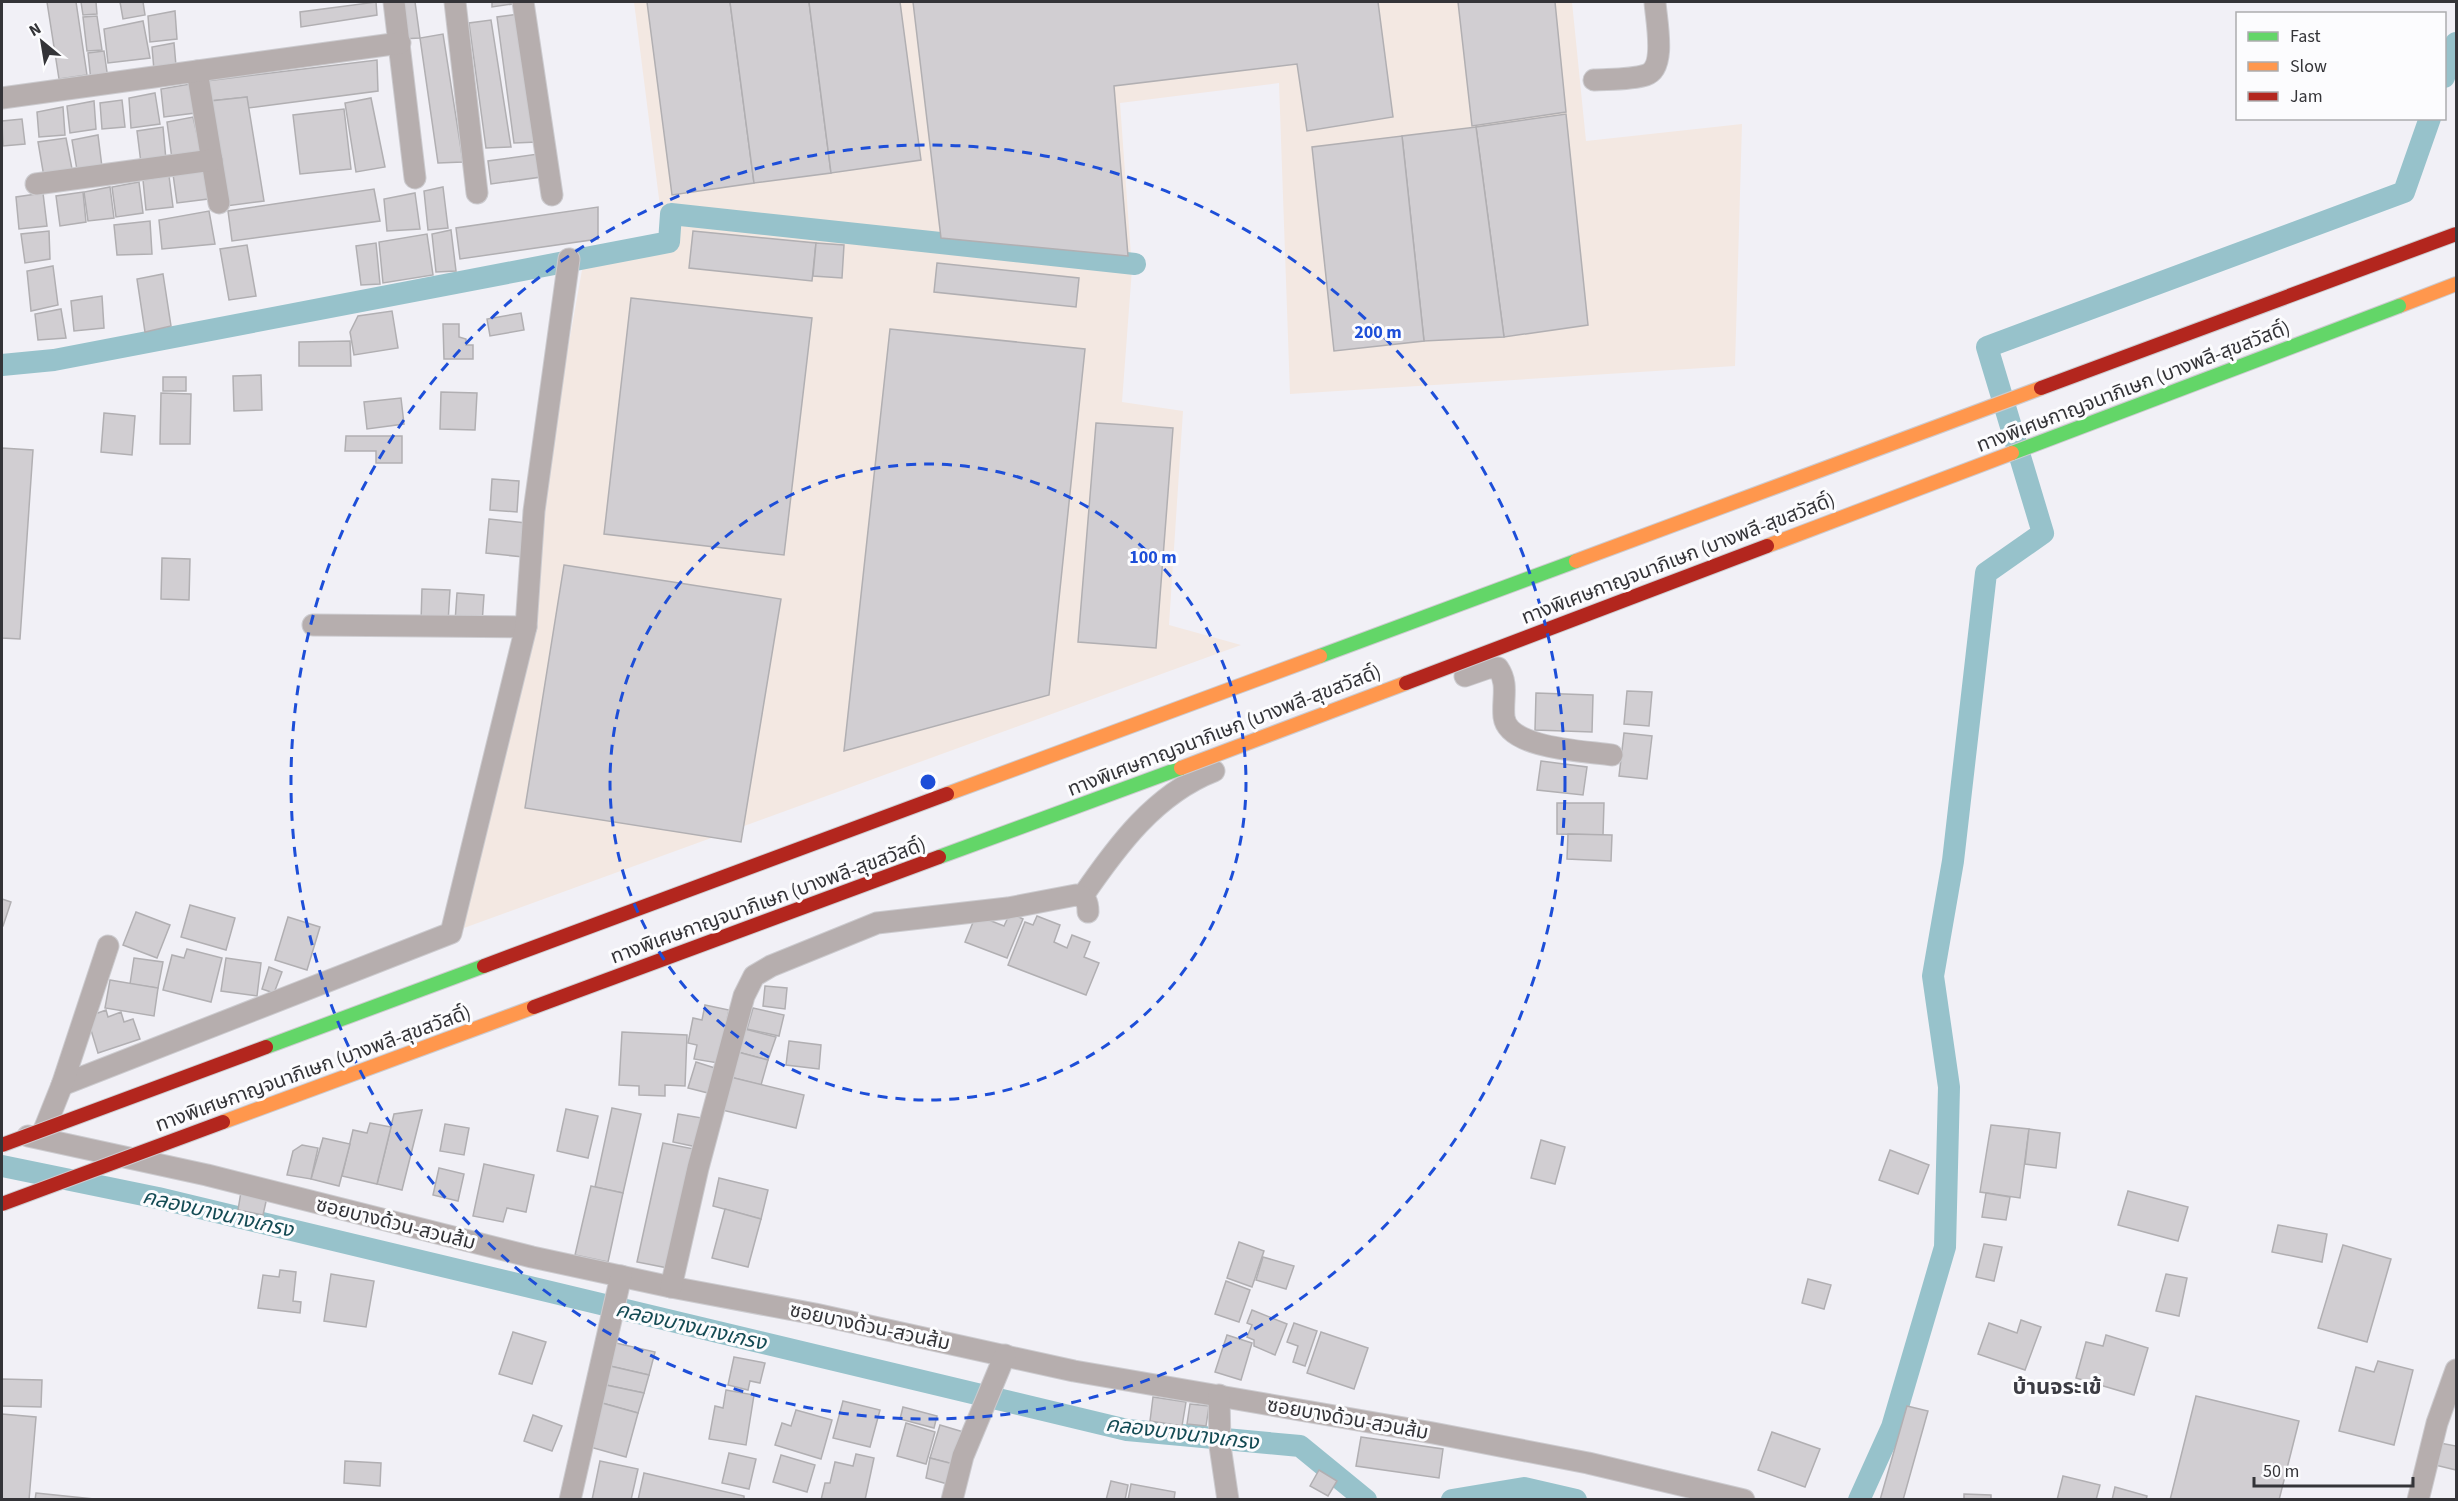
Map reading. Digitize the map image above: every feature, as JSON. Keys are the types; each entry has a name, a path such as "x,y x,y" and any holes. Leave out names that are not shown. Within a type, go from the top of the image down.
{"highway":[{"name":"ทางพิเศษกาญจนาภิเษก (บางพลี-สุขสวัสดิ์)","path":"2,1145 2457,234"},
{"name":"ทางพิเศษกาญจนาภิเษก (บางพลี-สุขสวัสดิ์)","path":"2,1204 1218,754 2457,284"},
{"path":"2399,306 2457,292"}],"street":[{"path":"394,2 415,178"},
{"path":"455,2 477,193"},
{"path":"523,2 552,195"},
{"path":"1594,80 1646,75 1656,68 1659,58 1655,2"},
{"path":"3,98 400,44"},
{"path":"197,71 219,203"},
{"path":"36,184 212,160"},
{"path":"62,1085 451,933 526,627 534,511 569,259"},
{"path":"313,625 526,627"},
{"path":"671,1287 698,1168 744,996 754,976 771,966 877,923 1008,908 1068,895 1085,904 1134,828 1154,807 1198,777 1488,668 1497,668 1505,679 1504,720 1511,733 1526,741 1612,755"},
{"path":"40,1138 62,1085 108,946"},
{"name":"ซอยบางด้วน-สวนส้ม","path":"2,1131 207,1175 532,1257 671,1287 815,1314 1074,1371 1219,1400 1588,1463 1710,1495 1744,1500"},
{"path":"570,1500 621,1276"},
{"path":"952,1500 963,1456 1005,1355"},
{"path":"2418,1500 2436,1423 2457,1370"},
{"path":"1219,1400 1220,1446 1228,1500"}],"shaded area":[{"path":"634,2 1572,2 1586,141 1742,124 1735,366 1290,394 1279,83 1120,103 1132,269 1122,402 1183,411 1169,625 1241,645 464,928 584,259 664,238"}],"building":[{"path":"47,2 76,2 87,75 59,79"},
{"path":"81,2 96,2 97,14 83,15"},
{"path":"120,2 143,2 145,15 123,19"},
{"path":"376,2 377,15 301,27 300,12"},
{"path":"396,2 415,2 420,38 401,39"},
{"path":"492,2 519,2 519,3 492,7"},
{"path":"647,2 730,2 754,183 672,195"},
{"path":"730,2 809,2 831,173 754,183"},
{"path":"809,2 900,2 921,160 831,173"},
{"path":"913,2 1378,2 1393,117 1307,131 1297,64 1114,86 1128,256 941,238"},
{"path":"1458,2 1555,2 1566,112 1472,126"},
{"path":"175,11 177,39 150,42 148,16"},
{"path":"519,14 538,142 514,143 497,17"},
{"path":"97,16 102,50 87,51 83,17"},
{"path":"491,20 511,147 486,148 469,23"},
{"path":"143,21 150,58 108,63 104,29"},
{"path":"443,34 463,162 438,163 420,38"},
{"path":"174,43 176,66 154,70 152,47"},
{"path":"104,51 108,79 91,81 88,53"},
{"path":"377,60 378,91 248,108 247,97 210,101 206,81"},
{"path":"190,84 195,113 164,117 161,89"},
{"path":"155,93 160,124 131,128 129,98"},
{"path":"247,97 264,201 226,206 210,101"},
{"path":"371,98 385,167 356,172 345,103"},
{"path":"122,100 125,127 102,129 100,103"},
{"path":"94,101 96,129 70,133 67,106"},
{"path":"63,107 65,135 39,137 37,112"},
{"path":"344,109 351,169 300,174 293,115"},
{"path":"1566,114 1588,325 1504,337 1476,127"},
{"path":"193,117 202,155 172,159 167,122"},
{"path":"22,119 25,144 3,146 2,121"},
{"path":"163,127 166,160 141,163 137,131"},
{"path":"1476,127 1504,337 1424,341 1402,136"},
{"path":"98,135 102,167 77,170 72,140"},
{"path":"1402,136 1424,341 1334,351 1312,147"},
{"path":"66,138 73,174 44,177 38,142"},
{"path":"538,154 541,177 491,184 488,161"},
{"path":"203,168 208,199 177,203 173,174"},
{"path":"169,176 173,207 146,210 143,180"},
{"path":"139,182 143,213 116,217 112,187"},
{"path":"110,187 114,218 88,221 84,192"},
{"path":"443,187 448,228 428,230 424,191"},
{"path":"374,189 380,221 232,241 228,211"},
{"path":"83,192 86,222 60,226 56,196"},
{"path":"43,193 47,226 19,229 16,197"},
{"path":"415,193 420,229 387,231 384,199"},
{"path":"598,207 598,239 460,259 456,228"},
{"path":"209,211 215,244 162,249 159,220"},
{"path":"150,221 152,254 117,255 114,225"},
{"path":"451,230 456,271 436,272 432,234"},
{"path":"49,231 50,259 25,263 21,234"},
{"path":"693,231 816,243 812,281 689,268"},
{"path":"427,234 433,275 383,283 379,242"},
{"path":"376,243 380,284 361,285 356,246"},
{"path":"816,243 844,245 842,278 813,276"},
{"path":"247,245 256,296 229,300 220,249"},
{"path":"937,263 1079,278 1076,307 934,292"},
{"path":"53,266 58,305 31,311 27,271"},
{"path":"163,274 171,326 145,332 137,279"},
{"path":"102,296 104,328 74,331 71,301"},
{"path":"631,298 812,318 784,555 604,534"},
{"path":"61,309 66,338 38,340 35,314"},
{"path":"392,311 398,348 354,355 350,332 358,316"},
{"path":"521,313 524,330 490,336 487,319"},
{"path":"443,324 459,324 459,337 466,339 466,345 473,345 473,359 444,359"},
{"path":"890,329 1085,349 1049,695 844,751"},
{"path":"350,341 351,366 299,366 299,342"},
{"path":"261,375 262,410 234,411 233,376"},
{"path":"163,377 186,377 186,391 163,391"},
{"path":"441,392 477,393 475,430 440,429"},
{"path":"161,393 191,394 190,444 160,444"},
{"path":"401,398 404,424 367,429 364,402"},
{"path":"104,413 135,416 132,455 101,452"},
{"path":"1096,423 1173,428 1156,648 1078,642"},
{"path":"346,436 402,436 402,463 376,463 376,451 345,451"},
{"path":"2,448 33,450 20,639 2,638"},
{"path":"492,479 519,481 517,512 490,510"},
{"path":"489,519 526,523 523,557 486,553"},
{"path":"162,558 190,559 189,600 161,599"},
{"path":"564,565 781,599 741,842 525,808"},
{"path":"422,589 450,590 448,623 421,622"},
{"path":"457,593 484,595 482,624 455,622"},
{"path":"1627,691 1652,692 1649,726 1624,724"},
{"path":"1536,693 1593,695 1592,732 1535,730"},
{"path":"1624,733 1652,736 1647,779 1619,776"},
{"path":"1541,761 1587,767 1583,795 1537,790"},
{"path":"1557,803 1604,803 1603,835 1557,834"},
{"path":"1568,834 1612,835 1611,861 1567,859"},
{"path":"2,899 11,902 3,926 2,926"},
{"path":"190,905 235,918 226,950 181,937"},
{"path":"136,912 170,925 157,958 123,945"},
{"path":"1010,913 1023,919 1007,958 965,942 976,915 1004,926"},
{"path":"1037,916 1060,925 1054,942 1067,948 1072,935 1090,942 1084,957 1099,963 1086,995 1008,965 1025,922 1033,925"},
{"path":"288,917 320,927 307,970 275,960"},
{"path":"187,949 222,958 211,1002 163,990 172,955 184,958"},
{"path":"134,958 163,962 158,988 130,984"},
{"path":"226,958 261,963 257,996 221,991"},
{"path":"269,967 282,972 274,993 262,989"},
{"path":"110,980 158,988 154,1016 105,1008"},
{"path":"765,986 787,988 785,1009 763,1006"},
{"path":"705,1005 729,1010 718,1063 694,1059 697,1045 688,1043 693,1018 702,1020"},
{"path":"753,1008 784,1015 779,1036 747,1029"},
{"path":"106,1010 108,1017 121,1012 124,1022 133,1019 140,1039 98,1053 87,1017"},
{"path":"741,1028 776,1037 768,1060 734,1051"},
{"path":"622,1032 687,1035 685,1086 665,1085 665,1096 639,1095 639,1086 619,1085"},
{"path":"789,1041 821,1045 819,1069 786,1065"},
{"path":"734,1051 768,1060 761,1085 726,1076"},
{"path":"696,1062 715,1068 708,1093 688,1088"},
{"path":"726,1076 804,1095 796,1128 718,1109"},
{"path":"612,1108 641,1114 623,1193 595,1187"},
{"path":"566,1109 598,1116 588,1158 557,1151"},
{"path":"422,1110 402,1190 377,1184 394,1114"},
{"path":"678,1114 702,1118 697,1147 673,1142"},
{"path":"370,1123 391,1127 377,1184 342,1176 353,1130 367,1133"},
{"path":"445,1124 469,1128 464,1155 440,1151"},
{"path":"1991,1125 2029,1129 2020,1198 1980,1192"},
{"path":"2029,1129 2060,1133 2056,1168 2025,1164"},
{"path":"323,1138 350,1144 339,1186 311,1179"},
{"path":"1541,1140 1565,1147 1555,1184 1531,1178"},
{"path":"663,1143 694,1149 668,1268 637,1262"},
{"path":"302,1145 318,1148 311,1179 287,1175 293,1151"},
{"path":"1890,1150 1929,1165 1918,1194 1879,1180"},
{"path":"484,1164 534,1175 526,1212 507,1208 503,1222 473,1216"},
{"path":"439,1168 464,1174 458,1201 433,1195"},
{"path":"719,1178 768,1190 761,1219 713,1206"},
{"path":"591,1186 623,1193 608,1262 575,1255"},
{"path":"2128,1191 2188,1207 2178,1241 2118,1225"},
{"path":"241,1192 267,1197 263,1215 238,1210"},
{"path":"1986,1193 2010,1197 2006,1220 1982,1217"},
{"path":"725,1209 761,1219 748,1267 712,1258"},
{"path":"2278,1225 2327,1234 2322,1262 2272,1252"},
{"path":"1239,1242 1264,1251 1252,1287 1227,1278"},
{"path":"1984,1244 2002,1247 1994,1281 1976,1277"},
{"path":"2343,1245 2391,1259 2367,1342 2318,1328"},
{"path":"1263,1257 1294,1266 1286,1289 1256,1280"},
{"path":"280,1270 296,1272 293,1301 301,1302 300,1313 258,1308 263,1275 279,1277"},
{"path":"331,1274 374,1281 366,1327 324,1321"},
{"path":"2166,1274 2187,1278 2179,1316 2156,1311"},
{"path":"1808,1279 1831,1285 1824,1309 1802,1303"},
{"path":"1226,1281 1250,1290 1239,1322 1215,1314"},
{"path":"1252,1310 1287,1324 1275,1355 1254,1346 1254,1340 1247,1337 1252,1325 1247,1323"},
{"path":"2021,1320 2041,1327 2025,1370 1978,1354 1989,1323 2017,1333"},
{"path":"1294,1323 1317,1331 1305,1366 1293,1362 1298,1346 1287,1342"},
{"path":"513,1332 546,1342 532,1384 499,1374"},
{"path":"1321,1332 1368,1348 1354,1389 1307,1373"},
{"path":"1227,1335 1252,1343 1241,1380 1215,1372"},
{"path":"2106,1335 2148,1348 2134,1395 2076,1378 2086,1342 2103,1346"},
{"path":"616,1343 655,1352 649,1375 610,1366"},
{"path":"734,1357 765,1363 760,1383 750,1381 748,1390 728,1385"},
{"path":"2378,1361 2413,1370 2394,1445 2339,1431 2356,1367 2374,1372"},
{"path":"610,1366 649,1375 644,1393 606,1385"},
{"path":"2,1379 42,1380 41,1407 2,1406"},
{"path":"606,1385 644,1393 638,1413 602,1403"},
{"path":"726,1390 754,1395 746,1445 709,1439 715,1406 723,1408"},
{"path":"2196,1396 2299,1421 2279,1500 2170,1500"},
{"path":"1153,1397 1186,1402 1182,1426 1150,1421"},
{"path":"843,1401 880,1410 870,1447 833,1438"},
{"path":"602,1403 638,1413 626,1457 590,1447"},
{"path":"1190,1404 1209,1406 1206,1426 1187,1424"},
{"path":"1907,1406 1928,1411 1903,1500 1880,1500"},
{"path":"903,1407 937,1416 934,1428 900,1419"},
{"path":"796,1410 832,1420 821,1459 775,1445 782,1423 791,1426"},
{"path":"2,1414 36,1417 29,1500 2,1500"},
{"path":"533,1415 562,1426 552,1451 524,1441"},
{"path":"906,1423 935,1432 926,1464 897,1456"},
{"path":"940,1425 967,1433 957,1465 930,1458"},
{"path":"1772,1432 1820,1449 1805,1487 1758,1470"},
{"path":"1361,1437 1443,1449 1439,1478 1356,1466"},
{"path":"2440,1443 2456,1446 2456,1470 2435,1465"},
{"path":"729,1453 756,1459 749,1489 722,1483"},
{"path":"856,1454 874,1458 865,1500 821,1500 825,1483 830,1483 835,1462 853,1466"},
{"path":"781,1455 815,1465 807,1492 773,1482"},
{"path":"930,1458 957,1465 951,1485 926,1478"},
{"path":"345,1461 381,1463 380,1486 344,1483"},
{"path":"600,1461 638,1469 631,1500 592,1500"},
{"path":"1319,1470 1337,1481 1328,1496 1310,1486"},
{"path":"644,1473 744,1496 744,1500 638,1500"},
{"path":"2063,1476 2100,1485 2096,1500 2057,1500"},
{"path":"1111,1481 1128,1485 1125,1500 1106,1500"},
{"path":"1131,1484 1175,1492 1174,1500 1128,1500"},
{"path":"2115,1487 2147,1496 2146,1500 2112,1500"},
{"path":"36,1493 104,1500 35,1500"},
{"path":"1964,1494 1991,1495 1991,1500 1964,1500"}],"waterway":[{"path":"2446,71 2456,43"},
{"path":"1859,1500 1892,1427 1945,1247 1949,1087 1933,976 1953,861 1986,573 2043,533 1987,347 2404,192 2429,120"},
{"path":"2,365 54,360 669,242 671,214 1135,264"},
{"name":"คลองบางนางเกรง","path":"2,1166 158,1198 1127,1430 1300,1446 1366,1500"},
{"name":"คลองบางนางเกรง","path":"1452,1500 1524,1488 1576,1500"}],"traffic: slow":[{"path":"2399,306 2456,284"},
{"path":"1576,561 2041,388"},
{"path":"1767,546 2012,453"},
{"path":"947,794 1320,656"},
{"path":"1181,768 1406,683"},
{"path":"223,1122 534,1007"}],"traffic: fast":[{"path":"2012,453 2399,306"},
{"path":"1320,656 1576,561"},
{"path":"939,857 1181,768"},
{"path":"266,1047 484,966"}],"traffic: jam":[{"path":"2041,388 2456,234"},
{"path":"1406,683 1767,546"},
{"path":"484,966 947,794"},
{"path":"534,1007 939,857"},
{"path":"2,1145 266,1047"},
{"path":"2,1204 223,1122"}],"district":[{"name":"บ้านจระเข้","path":"2057,1386"}]}
